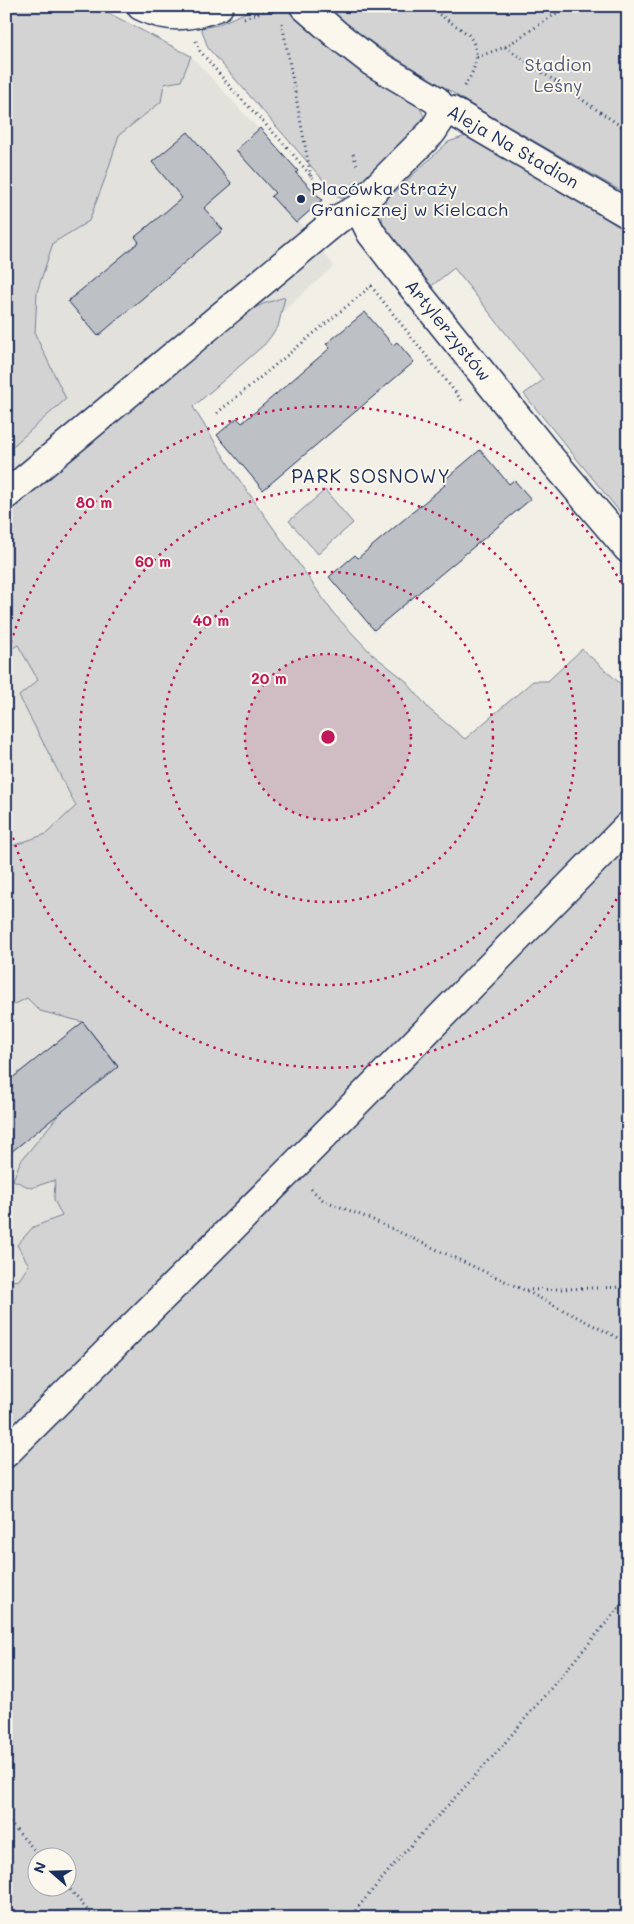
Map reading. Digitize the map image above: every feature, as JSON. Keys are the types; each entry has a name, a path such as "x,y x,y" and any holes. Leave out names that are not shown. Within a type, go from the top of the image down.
{"street":[{"path":"130,10 148,10 172,16 228,14"},
{"name":"Aleja Na Stadion","path":"292,10 336,34 372,62 436,100 443,109 450,110 628,214"},
{"path":"6,496 356,212 367,197 432,132 440,120 443,109"},
{"name":"Artylerzystów","path":"356,212 396,266 548,455 628,549"},
{"path":"6,1453 291,1169 628,826"}],"path":[{"path":"104,6 130,10"},
{"path":"427,6 468,34 473,41 477,57 472,75 465,86 443,109"},
{"path":"477,57 505,47 568,6"},
{"path":"228,14 267,10 292,10"},
{"path":"282,22 311,177"},
{"path":"194,36 200,51 311,177 356,212"},
{"path":"505,47 628,131"},
{"path":"217,413 396,266"},
{"path":"371,286 463,402"},
{"path":"291,1169 323,1200 373,1220 524,1290 628,1343"},
{"path":"524,1290 628,1287"},
{"path":"349,1918 403,1854 497,1752 628,1597"},
{"path":"6,1819 31,1846"},
{"path":"75,1896 94,1918"}],"shaded area":[{"path":"6,6 93,6 191,56 324,200 299,222 334,266 178,404 338,647 511,819 6,1303"}],"green space":[{"path":"6,6 95,6 191,56 181,81 164,84 161,102 119,135 89,221 53,243 37,292 35,334 66,399 6,452"},
{"path":"260,6 274,6 286,9 300,19 325,43 418,104 424,116 418,130 342,199 337,196 208,48 201,28 217,25"},
{"name":"Stadion Leśny","path":"327,6 628,6 628,195 468,103 395,58 343,21"},
{"path":"466,136 479,141 628,228 628,522 524,394 543,380 454,268 429,288 384,228 382,218 386,200 448,142"},
{"path":"285,297 278,327 265,344 193,407 231,468 334,614 372,654 405,680 429,709 465,739 533,681 548,681 582,649 624,687 628,683 628,1918 6,1918 6,1282 19,1280 29,1265 17,1245 33,1227 62,1216 54,1200 55,1180 31,1188 13,1180 20,1162 61,1112 118,1066 83,1022 40,1011 27,998 6,1009 6,838 12,846 46,834 76,806 19,696 38,680 18,645 6,652 6,499 237,317 263,304"},
{"path":"325,490 353,523 318,554 289,521"}],"building":[{"path":"260,128 298,171 296,173 322,200 296,223 271,196 275,193 236,150"},
{"path":"188,132 232,184 204,208 223,230 98,336 68,301 139,242 135,237 182,198 152,162"},
{"path":"365,312 393,345 397,342 414,362 263,490 217,435 237,418 242,423 330,348 326,344"},
{"path":"480,450 509,484 514,480 531,499 374,630 329,577 355,555 358,558 445,485 442,482"},
{"path":"83,1022 118,1067 6,1156 6,1083"}],"place":[{"name":"Placówka Straży Granicznej w Kielcach","path":"301,199"}],"district":[{"name":"PARK SOSNOWY","path":"371,476"}]}
